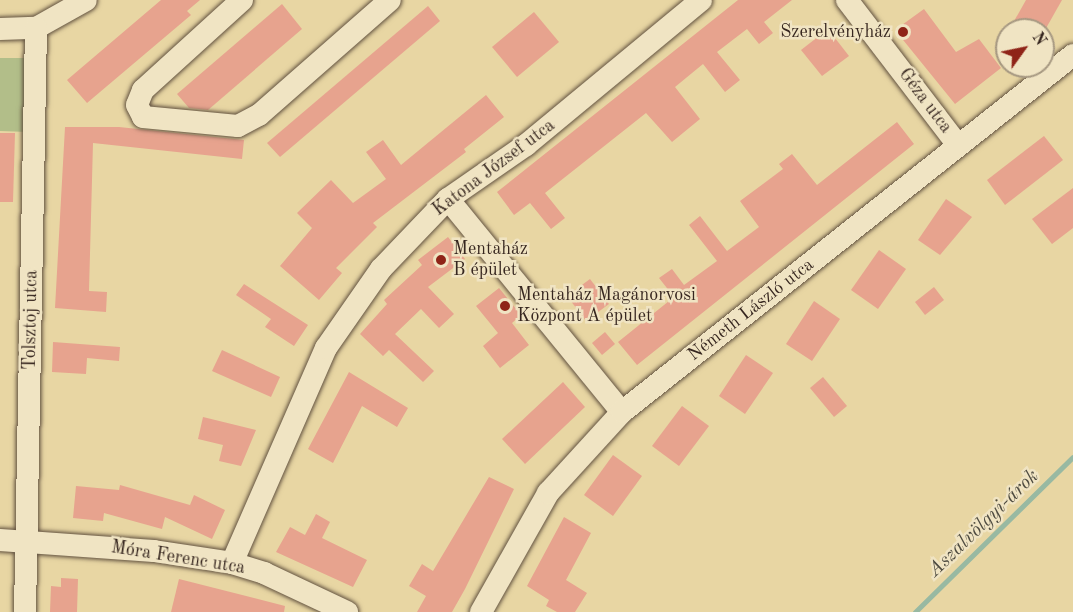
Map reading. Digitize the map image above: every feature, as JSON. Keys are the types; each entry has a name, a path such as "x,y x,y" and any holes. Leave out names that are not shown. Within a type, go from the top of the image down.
{"street":[{"path":"0,29 36,28 86,0"},
{"path":"242,0 143,90 137,105 143,117 238,126 258,115 390,0"},
{"name":"Katona József utca","path":"232,563 326,348 381,269 448,199 526,145 701,0"},
{"name":"Géza utca","path":"847,0 958,145"},
{"name":"Tolsztoj utca","path":"26,612 36,28"},
{"name":"Németh László utca","path":"481,612 548,493 622,412 1073,55"},
{"path":"448,199 622,412"},
{"name":"Móra Ferenc utca","path":"0,540 154,550 232,563 264,573 346,612"}],"green space":[{"path":"0,58 28,58 28,132 0,131"}],"building":[{"path":"161,0 200,0 187,11 191,15 87,103 67,80"},
{"path":"738,0 792,0 764,22 773,33 759,44 747,29 717,52 740,80 725,92 703,64 675,87 700,119 672,142 646,113 545,193 565,218 551,229 530,203 514,215 497,192"},
{"path":"1026,0 1062,0 1052,18 1016,18"},
{"path":"282,4 302,29 208,110 189,108 177,94"},
{"path":"428,6 440,21 280,157 267,143"},
{"path":"924,9 956,52 979,39 995,60 995,73 955,104 895,30"},
{"path":"534,12 559,42 517,77 492,47"},
{"path":"828,29 849,56 822,76 801,50"},
{"path":"486,95 504,117 464,149 466,152 373,223 377,227 336,268 342,273 319,300 280,266 312,228 297,213 331,180 353,203 386,179 366,152 383,140 401,165"},
{"path":"897,122 914,144 637,365 618,342 674,297 659,278 672,269 684,285 717,261 689,225 700,216 727,251 759,227 740,201 783,169 779,164 792,154 817,185"},
{"path":"65,127 119,127 244,140 242,159 93,143 89,291 107,292 106,312 55,308"},
{"path":"0,133 15,133 13,202 0,202"},
{"path":"1044,136 1063,160 1005,205 987,180"},
{"path":"1073,188 1073,228 1052,244 1032,219"},
{"path":"946,199 972,217 940,255 918,240"},
{"path":"448,237 465,259 428,287 454,314 439,328 421,309 395,334 434,371 423,382 389,350 383,356 360,334 387,304 384,300 422,265 418,260"},
{"path":"879,250 906,269 878,309 851,290"},
{"path":"590,279 609,304 586,321 567,296"},
{"path":"244,284 308,325 294,346 265,327 271,319 236,295"},
{"path":"934,287 944,300 925,315 915,302"},
{"path":"499,288 521,315 512,323 529,345 500,368 483,346 498,333 476,306"},
{"path":"814,301 840,319 812,361 786,344"},
{"path":"605,332 615,344 602,355 592,343"},
{"path":"53,342 120,347 119,361 87,358 86,374 52,372"},
{"path":"222,350 280,377 271,397 212,371"},
{"path":"746,355 773,373 745,414 719,396"},
{"path":"349,372 408,408 397,427 362,406 333,463 308,449"},
{"path":"823,377 847,406 834,417 810,388"},
{"path":"563,382 585,407 525,464 502,439"},
{"path":"682,406 709,426 679,466 652,446"},
{"path":"203,417 256,430 241,466 219,461 223,445 198,439"},
{"path":"613,455 642,476 613,516 584,495"},
{"path":"489,477 514,489 465,589 452,612 417,612 426,596 409,586 422,564 433,571"},
{"path":"120,485 190,505 194,495 225,510 212,539 165,517 162,529 104,513 103,521 73,518 76,486 119,490"},
{"path":"316,514 330,522 322,538 367,560 353,587 276,552 290,527 305,535"},
{"path":"564,517 591,533 566,580 587,593 575,612 557,612 546,606 549,600 527,586"},
{"path":"61,578 78,579 77,612 50,612 51,586 61,587"},
{"path":"179,579 285,606 284,612 171,612"}],"waterway":[{"name":"Aszalvölgyi-árok","path":"915,612 1073,457"}],"place":[{"name":"Szerelvényház","path":"903,32"},
{"name":"Mentaház B épület","path":"441,260"},
{"name":"Mentaház Magánorvosi Központ A épület","path":"505,306"}]}
